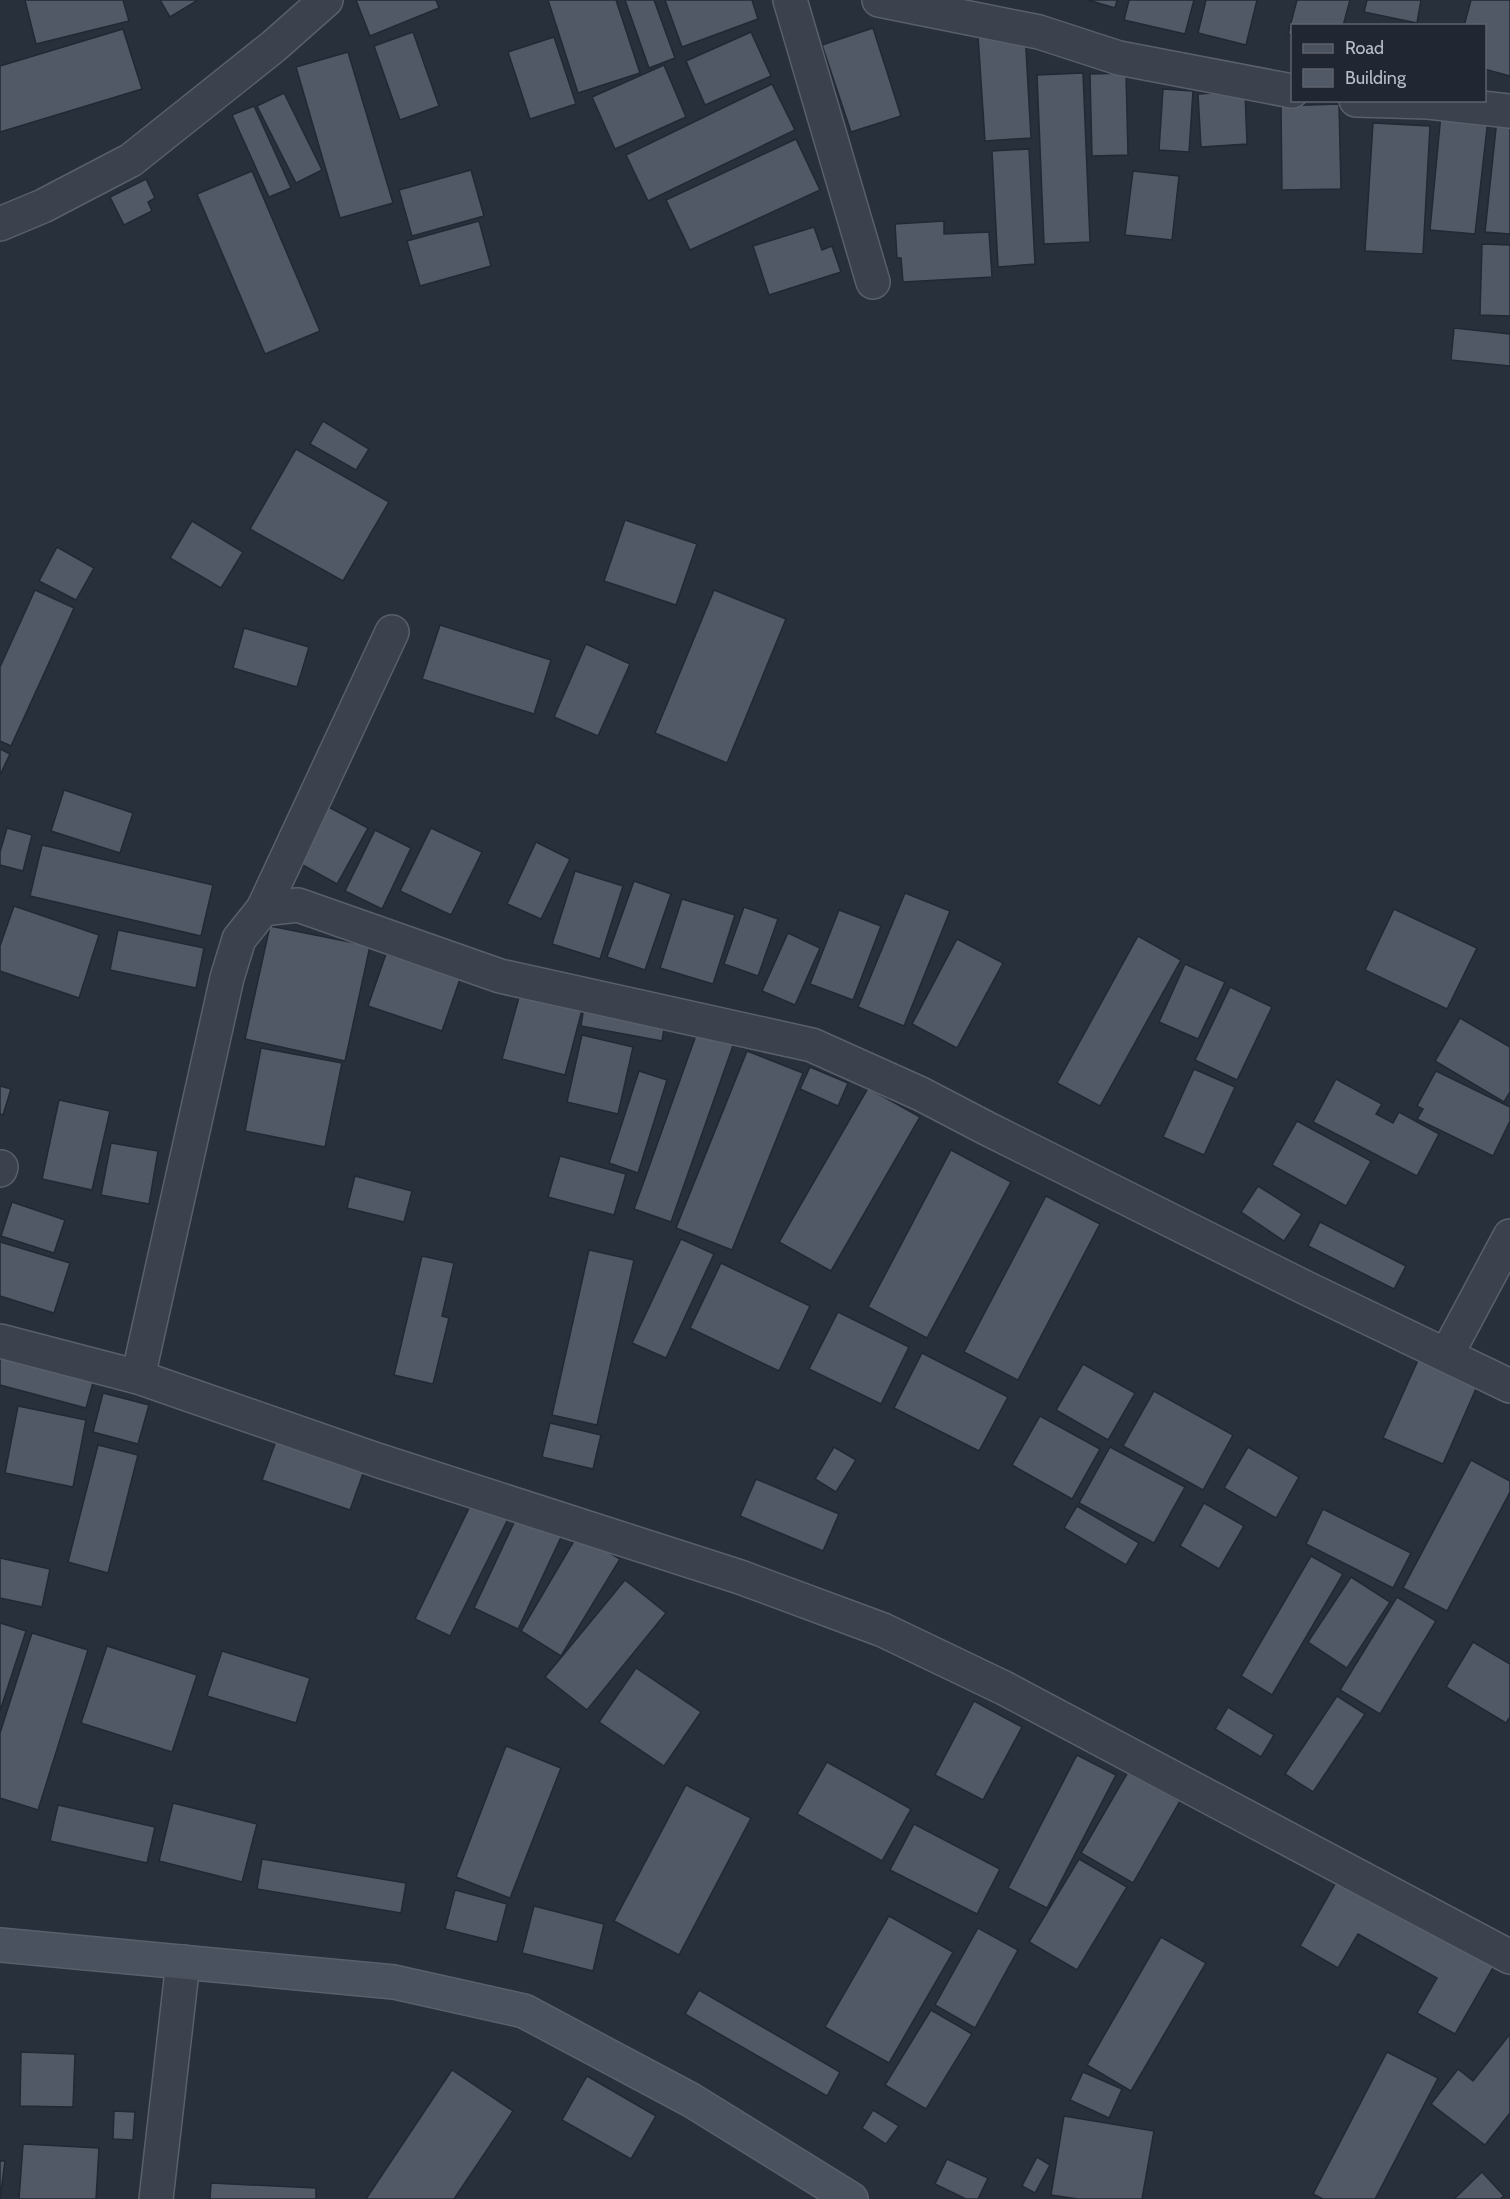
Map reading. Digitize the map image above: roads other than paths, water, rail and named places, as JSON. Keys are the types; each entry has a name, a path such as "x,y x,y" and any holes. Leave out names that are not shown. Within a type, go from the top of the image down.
{"street":[{"path":"0,224 43,206 131,160 274,46 326,0"},
{"path":"790,0 873,282"},
{"path":"879,0 1039,32 1119,58 1291,91"},
{"path":"1428,102 1510,111"},
{"path":"138,1377 227,978 239,939 263,909 392,632"},
{"path":"263,909 298,906 500,976 812,1045 921,1094 1284,1277 1510,1386"},
{"path":"1447,1354 1510,1236"},
{"path":"0,1341 138,1377 377,1460 740,1577 883,1630 1004,1688 1510,1957"},
{"path":"0,1945 394,1982 524,2011 692,2100 851,2199"},
{"path":"156,2199 183,1962"}]}
